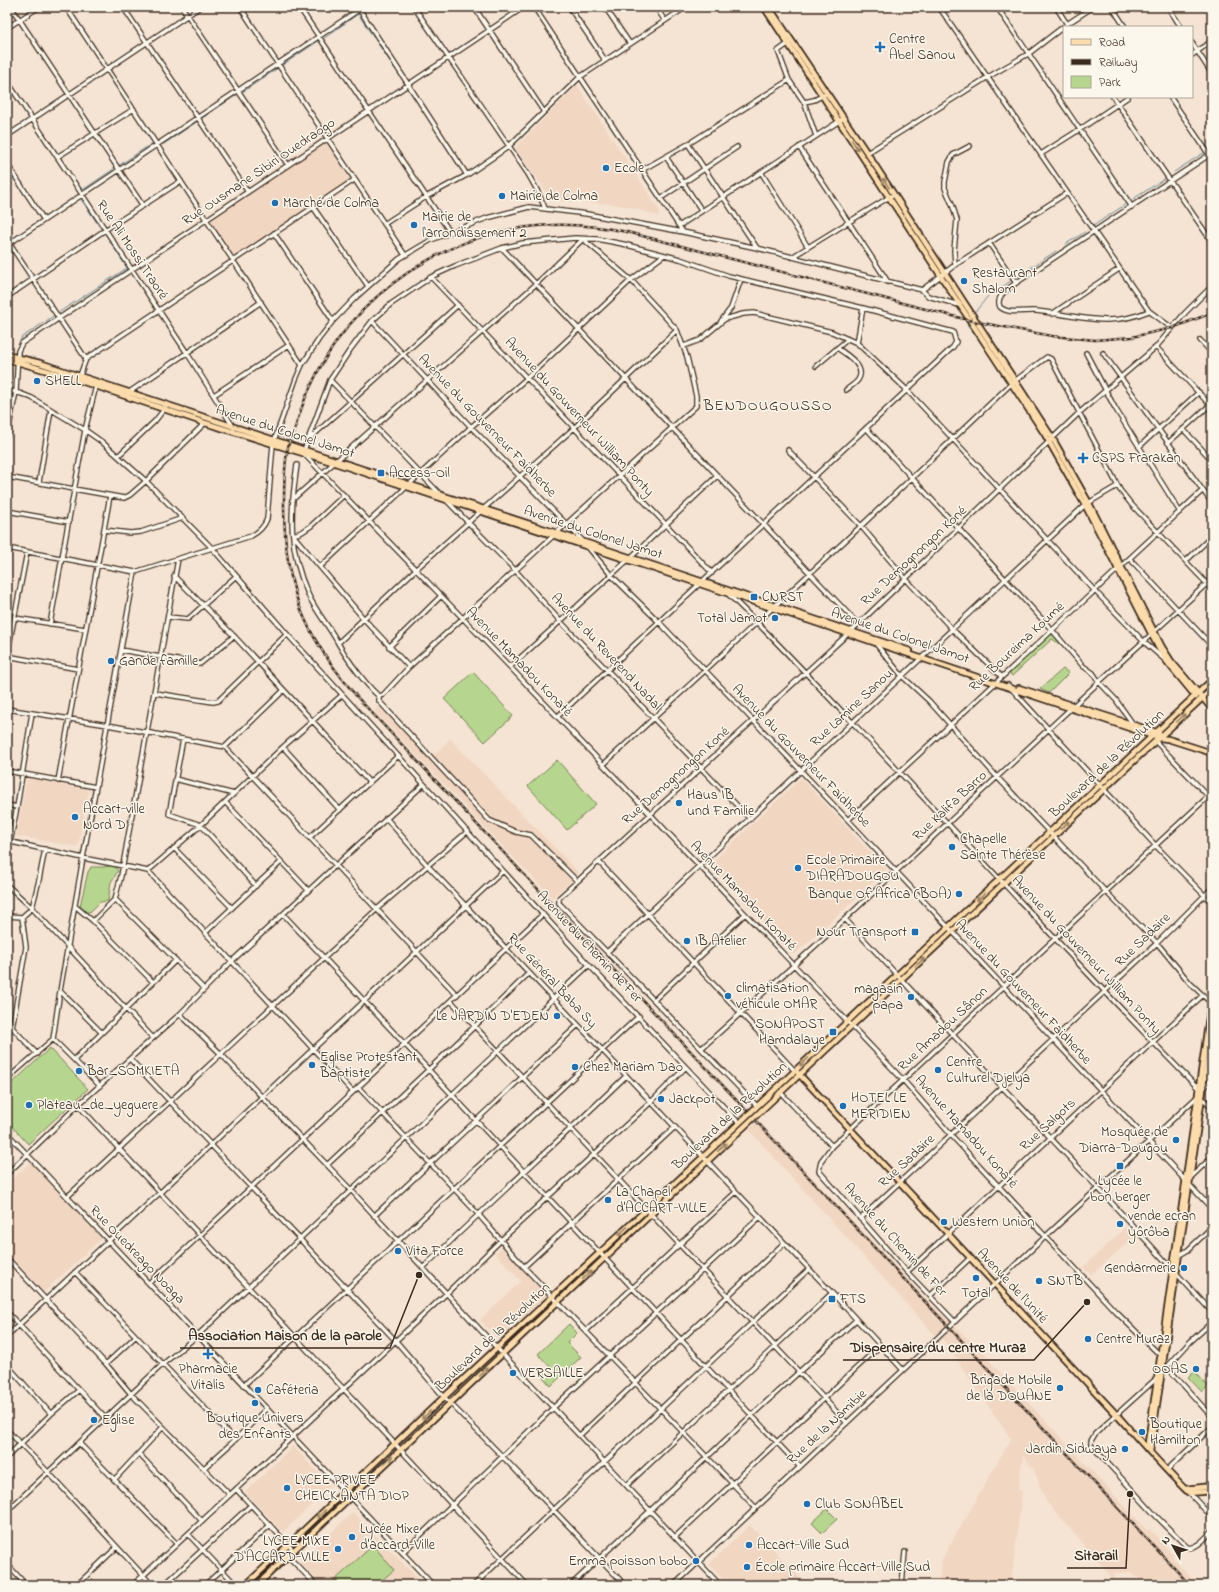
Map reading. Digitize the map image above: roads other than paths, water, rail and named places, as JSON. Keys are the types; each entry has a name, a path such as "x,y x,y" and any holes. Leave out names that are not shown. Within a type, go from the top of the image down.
{"main road":[{"path":"766,7 892,196 1051,440 1087,504 1168,663 1212,709"},
{"path":"841,120 867,153 892,196"},
{"path":"943,274 962,307 1014,382"},
{"name":"Avenue du Colonel Jamot","path":"7,355 166,407 234,427 273,442 442,496 701,582 876,643 1008,685 1072,708"},
{"name":"Avenue du Colonel Jamot","path":"7,359 18,359"},
{"name":"Avenue du Colonel Jamot","path":"78,378 96,386 127,394"},
{"name":"Avenue du Colonel Jamot","path":"166,407 205,423 273,442"},
{"name":"Avenue du Colonel Jamot","path":"408,486 447,501 482,510"},
{"name":"Avenue du Colonel Jamot","path":"701,582 726,593 773,607"},
{"name":"Avenue du Colonel Jamot","path":"850,633 871,638 923,658"},
{"path":"1153,634 1197,695"},
{"name":"Boulevard de la Révolution","path":"256,1585 349,1496 605,1259 799,1075 948,928 1000,879 1052,834 1102,787 1154,734 1212,680"},
{"name":"Avenue du Colonel Jamot","path":"996,682 1012,689 1154,734 1159,738 1168,739 1212,753"},
{"name":"Boulevard de la Révolution","path":"1102,787 1159,738 1212,689"},
{"name":"Boulevard de la Révolution","path":"899,977 952,932 1004,883 1052,834"},
{"path":"1201,1088 1212,996"},
{"name":"Boulevard de la Révolution","path":"246,1585 444,1397 795,1070 850,1024"},
{"path":"1148,1451 1159,1377 1163,1366 1162,1357 1199,1098 1212,1029"},
{"name":"Avenue de l'Unité","path":"795,1070 1116,1414 1148,1451 1189,1493"},
{"path":"1185,1489 1212,1486"},
{"path":"1189,1493 1212,1491"}],"street":[{"path":"11,7 143,206"},
{"path":"7,28 39,7"},
{"path":"66,7 181,181 208,219 302,365"},
{"path":"123,7 248,192"},
{"path":"182,7 239,90 288,166"},
{"path":"7,136 200,7"},
{"path":"240,7 405,255"},
{"path":"299,7 450,232"},
{"path":"414,7 534,185 545,208"},
{"path":"474,7 544,112"},
{"name":"Rue Ousmane Sibiri Ouedraogo","path":"18,359 19,347 22,344 59,318 524,7"},
{"path":"534,7 683,232"},
{"path":"569,7 605,60"},
{"path":"605,7 630,44"},
{"path":"656,7 665,21"},
{"path":"384,224 426,197 467,175 508,147 580,77 686,7"},
{"path":"939,7 988,76 1148,311 1172,328"},
{"path":"997,7 1132,207"},
{"path":"1056,7 1068,25 1093,7"},
{"path":"1112,7 1124,26"},
{"path":"1168,7 1180,26"},
{"path":"86,359 8,243 119,171 360,8 467,175"},
{"path":"867,153 988,76 1028,54 1063,29"},
{"path":"1193,54 1212,42"},
{"path":"790,43 778,51 789,80 804,102 816,136"},
{"path":"1193,45 1212,74"},
{"path":"642,170 688,144 789,80"},
{"name":"Rue Ali Mossi Traoré","path":"7,81 187,353 237,433"},
{"path":"804,102 814,100 825,95"},
{"path":"1114,98 1212,242"},
{"path":"1041,154 1080,130 1126,98"},
{"path":"1171,98 1210,154 1212,160"},
{"path":"57,157 134,109"},
{"path":"679,226 841,120"},
{"path":"688,144 757,248"},
{"path":"955,265 954,250 957,220 945,188 945,182 949,162 953,155 970,146"},
{"path":"661,198 737,147"},
{"path":"799,147 888,282"},
{"path":"1148,311 1126,318 1093,320 1038,311 1010,311 1002,309 999,304 999,298 1016,283 1210,154"},
{"path":"666,157 702,211"},
{"path":"7,164 44,220"},
{"path":"761,172 808,246"},
{"path":"78,378 86,359 354,180"},
{"path":"7,296 181,181"},
{"path":"922,290 955,265 1067,193"},
{"path":"792,257 892,196"},
{"path":"313,207 368,286"},
{"path":"7,548 135,572 251,536 261,529 266,523 273,442 289,398 302,365 333,321 368,286 405,255 431,240 450,232 512,211 529,207 545,208 587,214 683,232 757,248 922,290 928,296 955,303 962,307"},
{"path":"274,233 333,321"},
{"path":"303,452 330,380 372,321 391,304 431,277 502,248 522,243 564,238 597,239 623,244 680,259 716,273 863,308 953,332 956,342 953,347 557,717"},
{"path":"379,696 386,692 409,667 462,618 696,406 684,346 677,330 631,280 583,239"},
{"path":"292,500 483,331 583,239"},
{"path":"989,243 1016,283"},
{"path":"502,248 858,624"},
{"path":"320,567 471,427 527,378 631,280 664,255"},
{"path":"1052,314 1119,270"},
{"name":"Avenue du Gouverneur William Ponty","path":"431,277 712,573"},
{"path":"721,322 731,308 741,279"},
{"name":"Rue Demognongon Koné","path":"559,903 559,898 850,633 905,578 1080,413 1156,347 1190,308 1212,286"},
{"path":"127,394 261,302"},
{"path":"307,441 458,305"},
{"path":"857,343 863,308"},
{"path":"684,346 700,340 721,322 730,317 754,313 832,332 857,343 908,390 1000,490 1144,642 1168,663"},
{"name":"Avenue du Gouverneur Faidherbe","path":"372,321 471,427 586,545 611,575 659,622 848,820 1212,1209"},
{"path":"338,643 415,570 574,428 677,330"},
{"path":"816,366 848,339"},
{"path":"1200,340 1212,353"},
{"path":"214,395 289,345"},
{"path":"1156,347 1211,405 1168,443"},
{"path":"837,348 856,363 860,369 858,380 846,390"},
{"path":"1104,353 1212,503"},
{"path":"1086,354 1112,403 1180,512"},
{"path":"603,765 1014,382 1049,357 1080,413 1117,486 1128,501 1212,589"},
{"path":"7,435 16,392 18,359"},
{"path":"330,380 442,496"},
{"path":"50,624 85,430 96,386"},
{"name":"Avenue du Chemin de Fer","path":"7,390 32,398 85,430 118,456 146,481 183,518 212,548 342,695 589,965 739,1123"},
{"path":"1140,447 1199,392"},
{"path":"118,456 155,421 166,407"},
{"path":"39,482 52,410"},
{"path":"7,477 124,498 146,481 205,423"},
{"path":"866,428 959,528 1083,666 1093,673 1099,682 1116,700 1134,728"},
{"path":"1183,429 1212,460"},
{"path":"788,450 813,478 861,526 905,578 952,629 1002,677"},
{"name":"Avenue Mamadou Konaté","path":"303,452 850,1024 1116,1311 1162,1357"},
{"path":"297,465 292,500 293,534 297,565 308,594 346,657 379,696 379,701 489,820 516,832 531,835 578,881"},
{"path":"510,667 629,559 717,476"},
{"name":"Rue Lamine Sanou","path":"607,952 1087,504 1117,486"},
{"name":"Rue Boureima Koumé","path":"848,820 1202,491"},
{"path":"1208,498 1212,494"},
{"path":"293,534 302,532 311,526 344,495"},
{"path":"58,781 110,496"},
{"name":"Avenue du Reverend Nadal","path":"442,496 515,570 560,621 750,819"},
{"path":"7,510 69,522"},
{"path":"104,530 130,533 141,532 183,518"},
{"path":"293,534 364,619 409,667"},
{"path":"1186,561 1212,536"},
{"path":"27,552 7,656 78,668"},
{"path":"93,921 115,899 123,865 178,559"},
{"path":"1130,559 1212,646"},
{"path":"7,1072 9,1077 53,1039 83,858 135,572"},
{"path":"174,576 234,636 369,782"},
{"path":"168,617 186,619 236,576"},
{"name":"Rue Kalifa Barro","path":"702,1048 793,964 845,919 1048,729 1212,579"},
{"name":"Avenue du Gouverneur William Ponty","path":"726,593 757,622 900,771 1153,1042 1201,1088"},
{"path":"389,647 441,596"},
{"path":"15,618 86,629"},
{"path":"155,693 216,702 220,700 287,634"},
{"path":"121,650 200,664 234,636"},
{"path":"871,638 902,676 918,689 997,777 1106,892 1157,943 1190,983 1212,1003"},
{"path":"1008,685 1156,846 1212,903"},
{"path":"225,748 284,690"},
{"path":"148,870 201,825 252,776 342,695"},
{"path":"7,709 108,725 225,748 457,995"},
{"path":"7,859 23,774 32,713"},
{"path":"1159,738 1210,798"},
{"path":"183,739 169,814 201,825 256,886"},
{"path":"283,748 340,810"},
{"path":"309,838 398,756"},
{"path":"7,771 96,787"},
{"path":"175,779 234,794"},
{"path":"7,1174 78,1105 180,1014 232,961 424,784"},
{"name":"Rue Amadou Sânon","path":"819,1171 821,1161 832,1146 953,1036 1106,892 1210,798 1212,793"},
{"path":"226,802 308,890"},
{"path":"7,805 17,806"},
{"name":"Rue Général Baba Sy","path":"386,818 428,866 809,1268 903,1370"},
{"path":"68,1197 376,909 468,831"},
{"path":"9,842 148,870 353,1092"},
{"path":"174,848 232,908"},
{"path":"22,918 32,908 45,849"},
{"path":"205,932 281,862"},
{"path":"599,862 795,1070"},
{"path":"7,1336 504,871"},
{"path":"7,885 32,908 153,1038"},
{"name":"Rue Sadaire","path":"860,1219 1054,1040 1157,943 1212,888"},
{"path":"115,899 204,989"},
{"name":"Avenue du Chemin de Fer","path":"559,903 757,1106"},
{"path":"75,906 93,921 153,982"},
{"path":"283,914 427,1070 800,1467"},
{"path":"149,1283 302,1138 543,914"},
{"path":"654,1000 745,914"},
{"path":"7,916 22,918"},
{"path":"12,1028 26,947 22,918"},
{"path":"845,919 953,1036 1098,1188 1212,1312"},
{"path":"74,1060 176,960"},
{"path":"7,1511 163,1364 198,1334 589,965"},
{"path":"327,1165 475,1026 529,973"},
{"path":"60,991 101,1032"},
{"name":"Rue Salgots","path":"907,1272 1203,995"},
{"path":"451,1001 847,1423"},
{"path":"180,1014 302,1138 720,1585"},
{"path":"244,1385 348,1290 638,1016"},
{"path":"7,1022 37,1054"},
{"path":"374,1216 578,1025"},
{"path":"53,1039 100,1086"},
{"path":"130,1059 395,1340 444,1397 625,1585"},
{"path":"133,1585 447,1293 501,1240 651,1102 686,1067"},
{"path":"423,1268 478,1214 571,1129 626,1076"},
{"path":"1201,1088 1212,1080"},
{"path":"358,1087 478,1214 524,1267 756,1508"},
{"path":"780,1092 832,1146"},
{"path":"1199,1098 1212,1107"},
{"name":"Rue de la Namibie","path":"674,1585 1046,1236 1149,1141 1199,1098"},
{"path":"78,1105 160,1192 199,1236 296,1336 343,1389 401,1449 452,1506 527,1585"},
{"path":"524,1267 675,1127"},
{"name":"Rue Ouedreago Noaga","path":"7,1133 433,1585"},
{"path":"1187,1181 1212,1157"},
{"name":"Avenue du Chemin de Fer","path":"819,1171 907,1272 955,1322"},
{"path":"586,1331 736,1192"},
{"path":"403,1552 554,1407 760,1217"},
{"path":"1176,1257 1188,1250 1212,1227"},
{"path":"580,1435 784,1242"},
{"path":"7,1258 106,1364 131,1394 230,1495"},
{"path":"930,1296 970,1258"},
{"path":"474,1585 661,1410 809,1268"},
{"path":"75,1272 235,1440"},
{"path":"627,1485 832,1293"},
{"path":"7,1312 105,1418"},
{"path":"571,1585 752,1415 856,1320"},
{"path":"1212,1322 1163,1366 1212,1417"},
{"path":"106,1364 136,1336"},
{"path":"675,1537 880,1346"},
{"path":"7,1365 52,1414"},
{"path":"1159,1377 1092,1437 1091,1445 1183,1544 1190,1548 1195,1546 1212,1531"},
{"path":"7,1457 52,1414 80,1390"},
{"path":"204,1468 267,1408"},
{"path":"114,1480 164,1427"},
{"path":"1167,1470 1212,1427"},
{"path":"7,1430 49,1473 152,1585"},
{"path":"80,1443 177,1544"},
{"path":"138,1454 202,1521"},
{"path":"236,1489 293,1550"},
{"name":"Avenue de l'Unité","path":"1189,1493 1212,1517"},
{"path":"164,1585 203,1551 251,1505"},
{"path":"205,1585 270,1525"},
{"path":"188,1534 236,1585"},
{"path":"77,1585 117,1547"},
{"path":"283,1551 316,1585"},
{"path":"902,1585 905,1552"},
{"path":"8,1566 26,1585"},
{"path":"710,1585 716,1580"}],"waterway":[{"path":"358,14 395,69"},
{"path":"323,39 358,14"},
{"path":"281,66 320,40"},
{"path":"241,93 278,68"},
{"path":"201,119 238,94"},
{"path":"160,144 164,144 198,121"},
{"path":"81,191 151,144 155,144"},
{"path":"1174,172 1205,152"},
{"path":"1133,199 1166,178"},
{"path":"80,198 102,230"},
{"path":"1093,226 1126,204"},
{"path":"58,313 127,268 104,232"},
{"path":"1066,244 1085,232"},
{"path":"1015,278 1056,251"},
{"path":"1002,287 1012,280"},
{"path":"976,311 988,296"},
{"path":"21,340 21,338 55,315"},
{"path":"967,322 968,326 977,336 1007,383"}],"railway":[{"path":"746,1110 358,698 335,669 315,639 304,617 294,590 288,562 284,519 284,476 289,442 307,395 327,356 350,325 377,297 407,273 441,253 476,239 514,229 552,225 590,226 627,232 972,321 1052,336 1095,340 1132,337 1172,328 1212,313"},
{"path":"757,1122 1190,1585"}],"place":[{"name":"Centre Abel Sanou","path":"880,47"},
{"name":"Ecole","path":"606,168"},
{"name":"Mairie de Colma","path":"502,196"},
{"name":"Marché de Colma","path":"275,203"},
{"name":"Mairie de l'arrondissement 2","path":"414,225"},
{"name":"Restaurant Shalom","path":"964,281"},
{"name":"SHELL","path":"37,381"},
{"name":"CSPS Frarakan","path":"1083,458"},
{"name":"Access-Oil","path":"381,473"},
{"name":"CNRST","path":"754,597"},
{"name":"Total Jamot","path":"775,618"},
{"name":"Gande famille","path":"111,661"},
{"name":"Haus IB und Familie","path":"679,803"},
{"name":"Accart-ville Nord D","path":"75,817"},
{"name":"Chapelle Sainte Thérèse","path":"952,847"},
{"name":"Ecole Primaire DIARADOUGOU","path":"798,868"},
{"name":"Banque Of Africa (BOA)","path":"959,894"},
{"name":"Nour Transport","path":"915,932"},
{"name":"IB Atelier","path":"687,941"},
{"name":"climatisation véhicule OMAR","path":"728,996"},
{"name":"magasin papa","path":"911,997"},
{"name":"Le JARDIN D'EDEN","path":"557,1016"},
{"name":"SONAPOST Hamdalaye","path":"833,1032"},
{"name":"Eglise Protestant Baptiste","path":"312,1065"},
{"name":"Chez Mariam Dao","path":"575,1067"},
{"name":"Centre Culturel Djelya","path":"938,1070"},
{"name":"Bar_SOMKIETA","path":"79,1071"},
{"name":"Jackpot","path":"661,1099"},
{"name":"Plateau_de_yeguere","path":"29,1105"},
{"name":"HOTEL LE MERIDIEN","path":"843,1106"},
{"name":"Mosquée de Diarra-Dougou","path":"1176,1140"},
{"name":"Lycée le bon berger","path":"1120,1166"},
{"name":"La Chapel d'ACCART-VILLE","path":"608,1200"},
{"name":"Western Union","path":"944,1222"},
{"name":"vende ecran yôrôba","path":"1120,1224"},
{"name":"Vita Force","path":"398,1251"},
{"name":"Gendarmerie","path":"1184,1268"},
{"name":"Association Maison de la parole","path":"419,1275"},
{"name":"Total","path":"976,1278"},
{"name":"SNTB","path":"1039,1281"},
{"name":"FTS","path":"832,1299"},
{"name":"Dispensaire du centre Muraz","path":"1087,1302"},
{"name":"Centre Muraz","path":"1088,1339"},
{"name":"Pharmacie Vitalis","path":"208,1354"},
{"name":"OOAS","path":"1196,1369"},
{"name":"VERSAILLE","path":"513,1373"},
{"name":"Brigade Mobile de la DOUANE","path":"1060,1388"},
{"name":"Caféteria","path":"258,1390"},
{"name":"Boutique Univers des Enfants","path":"255,1403"},
{"name":"Eglise","path":"94,1420"},
{"name":"Boutique Hamilton","path":"1142,1432"},
{"name":"Jardin Sidwaya","path":"1125,1449"},
{"name":"LYCEE PRIVEE CHEICK ANTA DIOP","path":"287,1488"},
{"name":"Sitarail","path":"1130,1494"},
{"name":"Club SONABEL","path":"807,1504"},
{"name":"Lycée Mixe d'accard-Ville","path":"352,1537"},
{"name":"Accart-Ville Sud","path":"749,1545"},
{"name":"LYCEE MIXE D'ACCARD-VILLE","path":"338,1549"},
{"name":"Emma poisson bobo","path":"696,1561"},
{"name":"École primaire Accart-Ville Sud","path":"747,1567"}],"district":[{"name":"BENDOUGOUSSO","path":"768,406"}]}
